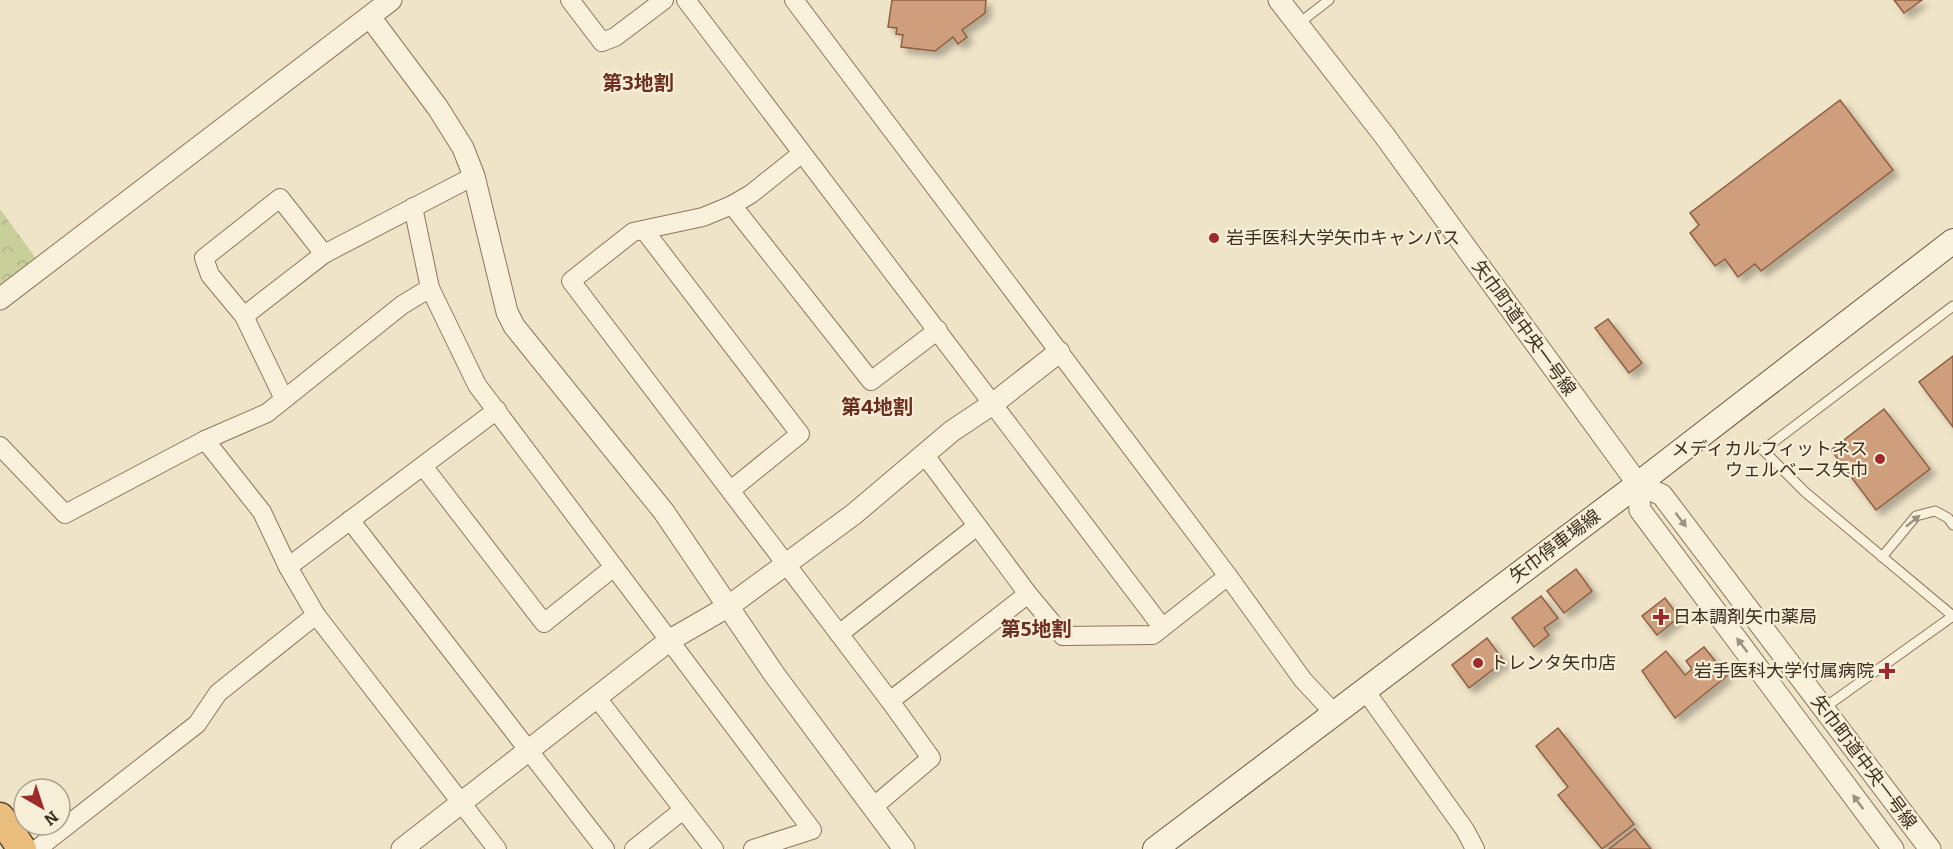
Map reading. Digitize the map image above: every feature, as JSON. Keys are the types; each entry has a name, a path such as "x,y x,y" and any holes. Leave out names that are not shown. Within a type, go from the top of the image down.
{"highway":[{"path":"0,817 22,849"}],"main road":[{"name":"矢巾停車場線","path":"1155,849 1333,712 1638,484 1953,240"}],"street":[{"path":"0,299 392,0"},
{"path":"570,0 602,42 615,37 664,0"},
{"path":"686,0 1162,627"},
{"path":"794,0 1228,576 1303,680 1333,712"},
{"name":"矢巾町道中央一号線","path":"1279,0 1384,135 1638,484 1662,495 1930,849"},
{"path":"370,17 438,108 463,148 474,176 507,312 514,326 664,512 774,674 904,849"},
{"path":"801,154 751,194 732,205 703,217 633,232 571,281 932,758 873,807"},
{"path":"244,316 324,254 474,176"},
{"path":"284,399 244,316 210,275 204,258 280,198 324,254"},
{"path":"732,205 871,381 938,330"},
{"path":"413,207 430,288 467,366 497,410 812,830 753,849"},
{"path":"644,230 800,434 731,490"},
{"path":"0,446 64,514 205,440 267,413 402,305 430,288"},
{"path":"402,849 461,802 530,752 670,640 729,606 854,514 952,431 994,403 1059,352"},
{"path":"288,567 497,410"},
{"path":"205,440 262,512 288,567 316,615 497,849"},
{"path":"924,454 1028,594 1063,636 1153,634 1228,576"},
{"path":"423,466 544,623 614,567"},
{"name":"矢巾町道中央一号線","path":"1638,484 1640,510 1893,849"},
{"path":"350,520 605,849"},
{"path":"839,634 978,526"},
{"path":"890,701 1028,594"},
{"path":"37,849 197,724 218,693 316,615"},
{"path":"1364,689 1465,830 1475,849"},
{"path":"597,698 714,849"},
{"path":"633,849 683,810"}],"lane":[{"path":"1298,24 1329,0"},
{"path":"1824,708 1953,616 1804,492 1763,450 1953,306"},
{"path":"1882,557 1916,516 1935,511 1948,518 1953,525"}],"green space":[{"path":"0,209 37,260 0,292"}],"building":[{"path":"892,0 986,0 985,13 962,30 967,37 958,44 953,37 935,51 901,47 903,35 896,34 897,28 888,27"},
{"path":"1894,0 1922,0 1904,13"},
{"path":"1840,100 1893,170 1761,271 1755,264 1738,277 1725,259 1715,266 1690,233 1699,225 1690,213"},
{"path":"1608,319 1642,363 1629,373 1595,328"},
{"path":"1953,356 1953,427 1919,382"},
{"name":"メディカルフィットネス ウェルベース矢巾","path":"1884,409 1930,469 1876,510 1831,450"},
{"path":"1576,569 1592,591 1564,613 1547,591"},
{"path":"1541,596 1558,618 1544,628 1549,635 1534,647 1512,618"},
{"name":"日本調剤矢巾薬局","path":"1665,598 1679,617 1657,635 1642,616"},
{"name":"トレンタ矢巾店","path":"1487,638 1504,661 1469,688 1452,665"},
{"path":"1704,647 1727,676 1675,718 1642,671 1666,651 1685,675 1692,669 1686,661"},
{"path":"1558,728 1634,824 1602,849 1558,795 1568,787 1536,746"},
{"path":"1635,829 1651,849 1609,849"}],"place":[{"name":"岩手医科大学矢巾キャンパス","path":"1214,238"},
{"name":"メディカルフィットネス ウェルベース矢巾","path":"1880,459"},
{"name":"日本調剤矢巾薬局","path":"1661,617"},
{"name":"トレンタ矢巾店","path":"1478,663"},
{"name":"岩手医科大学付属病院","path":"1887,671"}],"district":[{"name":"第3地割","path":"638,83"},
{"name":"第4地割","path":"877,407"},
{"name":"第5地割","path":"1036,629"}]}
